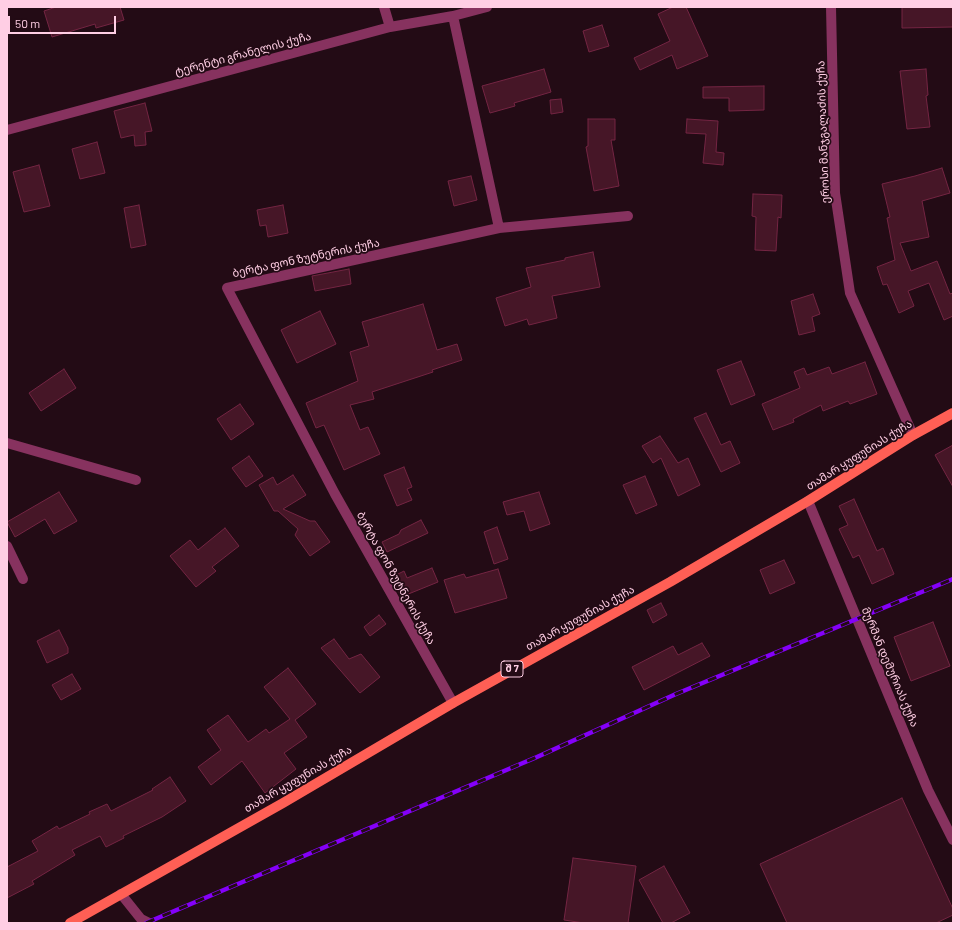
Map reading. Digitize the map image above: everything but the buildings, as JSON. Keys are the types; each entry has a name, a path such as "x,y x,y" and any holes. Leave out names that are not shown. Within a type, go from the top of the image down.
{"main road":[{"name":"თამარ ყუფუნიას ქუჩა","path":"70,923 303,791 453,703 670,582 808,501 913,435 953,413"}],"street":[{"path":"384,7 390,27"},
{"name":"ტერენტი გრანელის ქუჩა","path":"7,130 390,27 453,16 487,7"},
{"name":"ეროსი მანჯგალაძის ქუჩა","path":"831,7 835,193 850,293 913,435"},
{"path":"453,16 499,228 628,216"},
{"name":"ბერტა ფონ ზუტნერის ქუჩა","path":"453,703 335,494 227,288 499,228"},
{"path":"7,443 136,480"},
{"name":"მურმან დემურიას ქუჩა","path":"808,501 928,790 953,840"},
{"path":"7,546 22,579"},
{"path":"121,894 141,919 149,923"}],"railway":[{"path":"146,923 537,757 676,694 953,579"}]}
